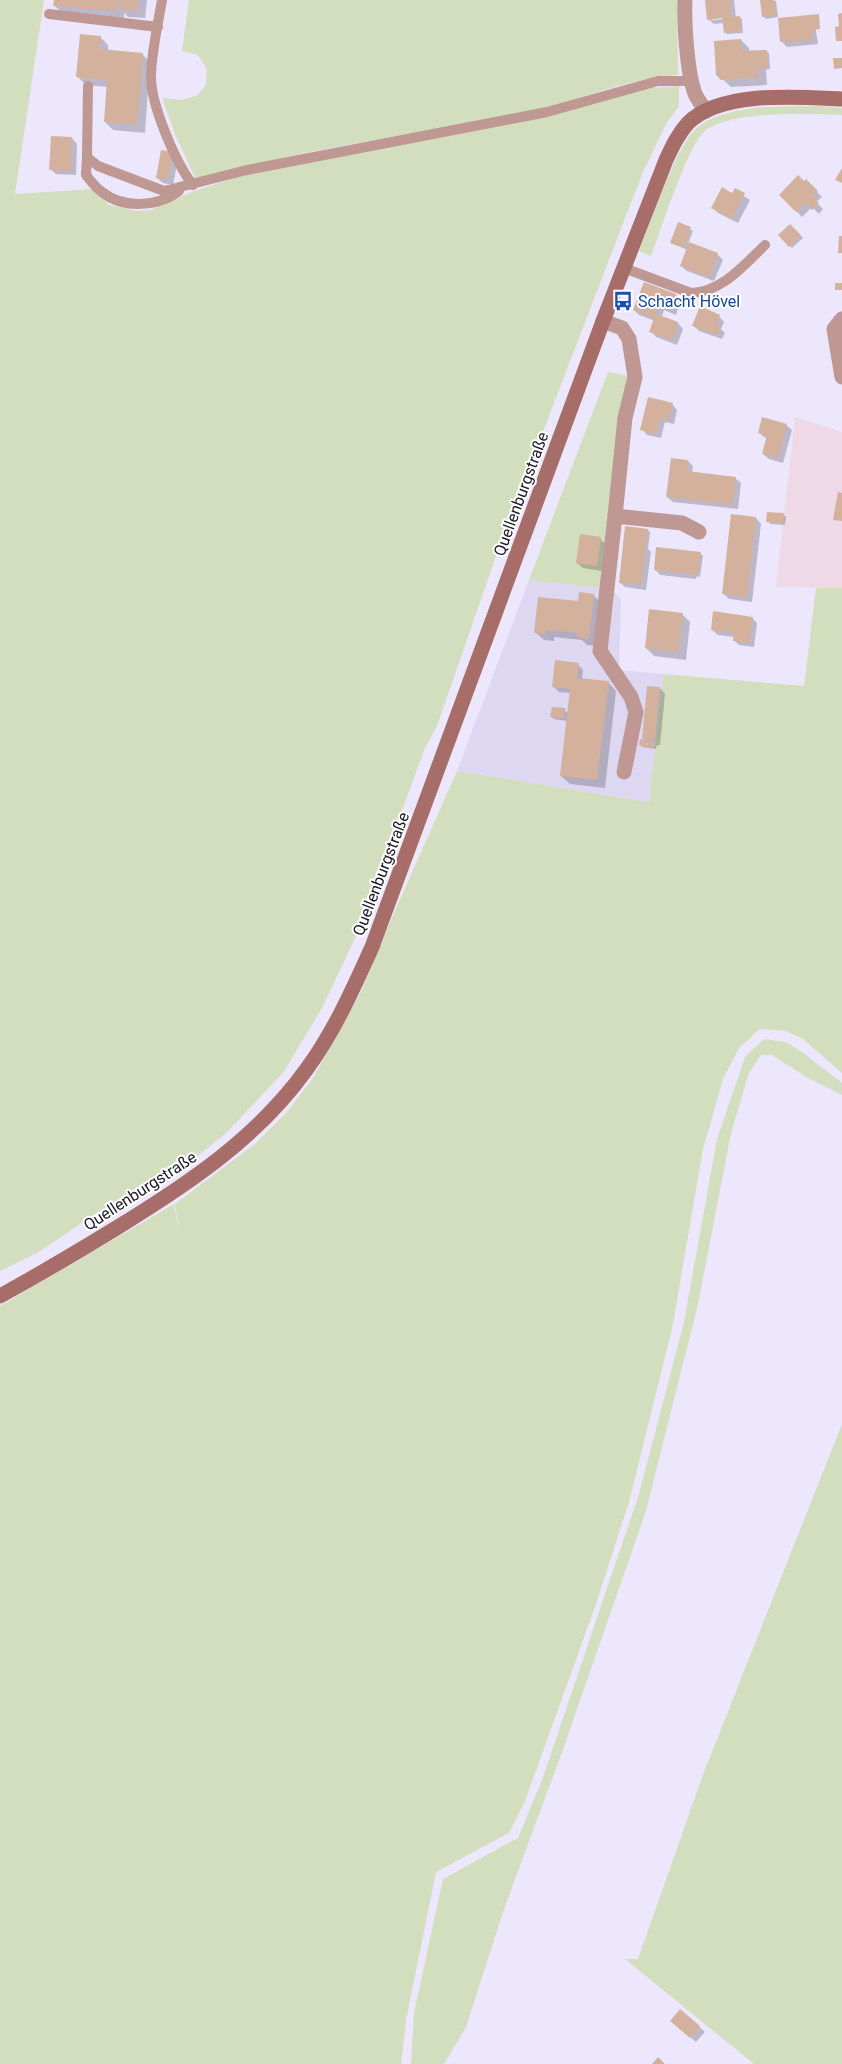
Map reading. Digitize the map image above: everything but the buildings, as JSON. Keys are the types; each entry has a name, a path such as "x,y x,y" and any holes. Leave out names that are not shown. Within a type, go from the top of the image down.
{"street":[{"path":"685,0 694,92 706,111"},
{"name":"Quellenburgstraße","path":"0,1296 56,1266 167,1198 254,1131 279,1104 306,1070 332,1030 372,946 603,321 666,160 677,138 689,123 706,111 726,104 763,98 842,99"},
{"path":"842,319 834,329 842,376"},
{"path":"603,321 622,328 629,338 635,377 625,418 616,516 600,651 631,697 636,712 624,772"},
{"path":"616,516 682,523 699,532"}],"lane":[{"path":"162,0 151,78 158,114 188,186"},
{"path":"49,14 158,28"},
{"path":"87,157 98,166 164,191 257,168 547,112 658,82 692,81"},
{"path":"88,86 86,175 102,193 123,202 149,204 172,196 188,186"},
{"path":"624,268 691,293 701,292 717,287 740,269 765,245"}],"shaded area":[{"path":"795,417 842,432 842,588 776,587"},
{"path":"529,580 611,589 621,599 619,670 663,674 649,802 457,771"}],"green space":[{"path":"0,0 44,0 15,194 93,189 109,205 137,211 151,210 194,191 248,174 651,88 679,86 679,106 666,124 644,170 503,536 437,726 425,748 356,936 322,1008 283,1073 226,1133 189,1163 98,1212 37,1253 0,1271"},
{"path":"189,0 677,0 678,75 620,85 524,113 277,159 196,180 175,134 162,98 182,100 198,95 206,85 207,69 198,55 182,51"},
{"path":"821,106 842,108 842,115 791,114 753,116 735,119 706,130 699,138 684,169 651,256 639,251 673,166 681,150 698,127 711,119 741,110"},
{"path":"608,372 630,376 601,588 529,580"},
{"path":"816,588 842,588 842,1073 803,1039 786,1031 760,1029 739,1048 723,1079 703,1149 672,1329 629,1502 596,1604 525,1801 509,1833 436,1872 406,2020 401,2064 0,2064 0,1306 174,1204 181,1242 175,1204 256,1143 287,1112 313,1078 361,992 457,771 649,802 663,674 804,686"},
{"path":"764,1039 786,1042 802,1052 842,1083 842,1095 808,1078 772,1055 761,1055 749,1073 731,1133 698,1304 646,1511 561,1755 504,1909 466,2027 444,2064 411,2064 414,2013 443,1879 518,1838 542,1780 639,1494 684,1322 717,1139 745,1057"},
{"path":"842,1424 842,2064 754,2064 625,1959 638,1959 704,1772"}],"place":[{"name":"Schacht Hövel","path":"623,301"}]}
